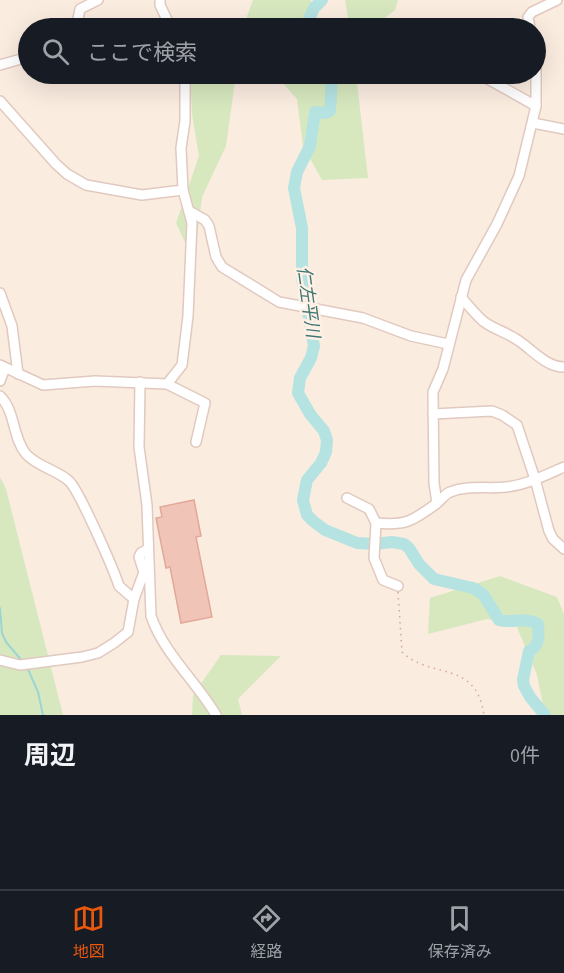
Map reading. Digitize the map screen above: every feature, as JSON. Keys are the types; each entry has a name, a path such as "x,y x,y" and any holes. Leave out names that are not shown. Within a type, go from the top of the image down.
{"street":[{"path":"78,18 80,9 98,0"},
{"path":"160,0 166,18"},
{"path":"528,18 532,12 557,0"},
{"path":"0,65 18,60"},
{"path":"167,384 182,364 187,323 192,223 183,190 181,148 185,121 185,84"},
{"path":"497,84 536,106"},
{"path":"437,503 434,483 433,392 443,369 466,279 497,224 519,176 533,123 536,84"},
{"path":"0,100 56,164 67,174 86,185 142,195 183,190"},
{"path":"533,123 564,129"},
{"path":"189,211 205,220 209,226 216,257 222,267 248,285 282,303 363,318 411,336 448,344"},
{"path":"0,293 12,326 18,374"},
{"path":"461,297 489,325 515,338 544,360 564,367"},
{"path":"0,381 3,366 43,385 95,381 167,384 205,403 196,442"},
{"path":"140,382 139,447 147,505 151,616 181,668 205,697 216,715"},
{"path":"0,396 8,404 19,442 25,453 70,482 119,586 134,599"},
{"path":"433,414 492,411 517,425 549,531 553,539 564,549"},
{"path":"376,522 405,524 448,493 460,489 508,487 564,467"},
{"path":"347,498 369,509 376,522 374,558 383,580 398,586"},
{"path":"0,660 20,665 98,653 123,637 128,632 134,599 144,572 139,557 148,549"}],"path":[{"path":"398,586 402,652 417,663 456,674 468,682 477,694 484,715"}],"green space":[{"path":"253,0 311,0 311,18 246,18"},
{"path":"345,0 398,0 395,10 385,18 348,17"},
{"path":"190,84 235,84 226,146 202,197 194,262 176,223 199,156 192,114"},
{"path":"284,84 357,84 368,178 322,180 303,146 297,99"},
{"path":"0,477 6,489 63,715 0,715"},
{"path":"500,576 557,597 564,614 564,715 545,715 537,675 516,625 487,619 428,634 430,598"},
{"path":"221,655 281,656 238,699 242,715 192,715 193,695"}],"building":[{"path":"194,500 201,536 196,537 212,617 181,623 170,567 166,568 156,518 162,517 160,507"}],"waterway":[{"name":"仁左平川","path":"310,18 314,8 322,0"},
{"name":"仁左平川","path":"332,84 330,111 315,112 310,146 297,172 294,188 302,228 302,278 314,346 311,358 300,378 298,393 310,414 324,431 327,440 326,452 321,463 307,480 303,500 307,515 325,530 357,543 404,544 434,579 473,588 483,594 499,620 528,621 538,624 538,639 533,649 529,651 523,680 530,697 545,715"},
{"path":"0,608 2,633 6,642 23,662"},
{"path":"27,667 38,692 43,715"}]}
